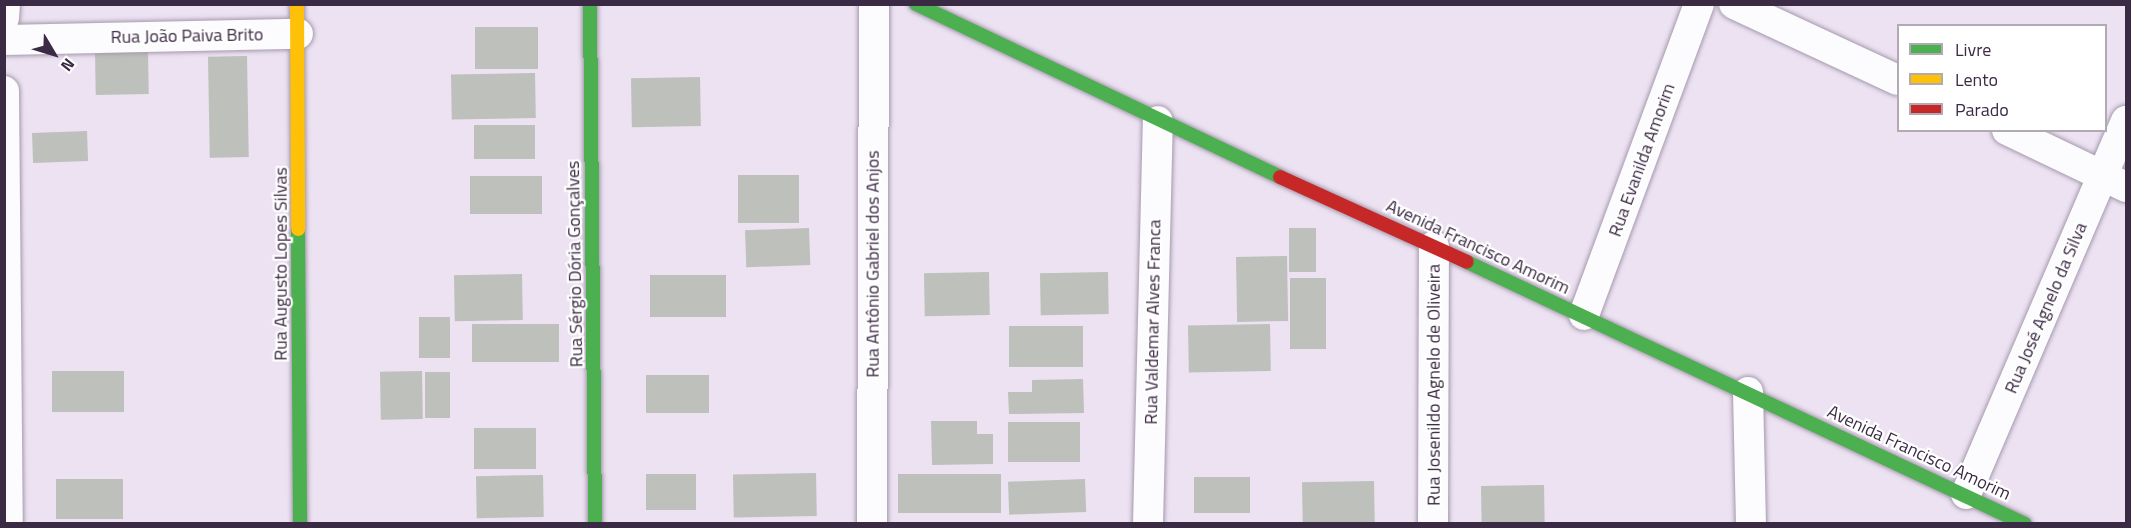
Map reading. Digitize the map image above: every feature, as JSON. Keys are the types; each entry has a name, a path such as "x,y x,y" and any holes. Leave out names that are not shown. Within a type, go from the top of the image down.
{"main road":[{"name":"Rua Augusto Lopes Silvas","path":"297,4 300,524"},
{"name":"Rua Sérgio Dória Gonçalves","path":"590,4 595,524"},
{"name":"Avenida Francisco Amorim","path":"916,4 1158,121 1584,315 1966,494 2025,524"}],"street":[{"path":"4,18 5,4"},
{"name":"Rua Antônio Gabriel dos Anjos","path":"872,524 874,4"},
{"name":"Rua Evanilda Amorim","path":"1584,315 1699,4"},
{"path":"1734,4 1897,79"},
{"name":"Rua João Paiva Brito","path":"4,40 298,34"},
{"path":"4,91 8,524"},
{"name":"Rua Valdemar Alves Franca","path":"1148,524 1158,121"},
{"name":"Rua José Agnelo da Silva","path":"1966,494 2115,181 2127,121"},
{"path":"2011,132 2115,181"},
{"name":"Rua Josenildo Agnelo de Oliveira","path":"1433,524 1434,246"},
{"path":"1748,392 1751,524"}],"building":[{"path":"475,27 538,27 538,69 475,69"},
{"path":"148,51 149,94 96,95 95,52"},
{"path":"247,56 249,157 210,158 208,57"},
{"path":"535,73 536,118 452,119 451,74"},
{"path":"700,77 701,126 632,127 631,78"},
{"path":"474,125 535,125 535,159 474,159"},
{"path":"87,131 88,161 33,163 32,133"},
{"path":"738,175 799,175 799,223 738,223"},
{"path":"470,176 542,176 542,214 470,214"},
{"path":"809,228 810,265 746,267 745,230"},
{"path":"1289,228 1316,228 1316,272 1289,272"},
{"path":"1287,256 1288,321 1237,322 1236,257"},
{"path":"989,272 990,315 925,316 924,273"},
{"path":"1108,272 1109,314 1041,315 1040,273"},
{"path":"522,274 523,320 455,321 454,275"},
{"path":"650,275 726,275 726,317 650,317"},
{"path":"1290,278 1326,278 1326,349 1290,349"},
{"path":"419,317 450,317 450,358 419,358"},
{"path":"472,324 559,324 559,362 472,362"},
{"path":"1270,324 1271,371 1189,372 1188,325"},
{"path":"1009,326 1083,326 1083,367 1009,367"},
{"path":"52,371 124,371 124,412 52,412"},
{"path":"422,371 423,419 381,420 380,372"},
{"path":"425,372 450,372 450,418 425,418"},
{"path":"646,375 709,375 709,413 646,413"},
{"path":"1083,379 1084,413 1009,414 1008,392 1032,392 1032,380"},
{"path":"931,421 977,421 977,434 993,434 993,464 932,465"},
{"path":"1008,422 1080,422 1080,462 1008,462"},
{"path":"474,428 536,428 536,469 474,469"},
{"path":"816,473 817,516 734,517 733,474"},
{"path":"646,474 696,474 696,510 646,510"},
{"path":"898,474 1001,474 1001,513 898,513"},
{"path":"543,475 544,517 477,518 476,476"},
{"path":"1194,477 1250,477 1250,513 1194,513"},
{"path":"56,479 123,479 123,519 56,519"},
{"path":"1085,479 1086,512 1009,515 1008,482"},
{"path":"1374,481 1375,523 1303,524 1302,482"},
{"path":"1544,485 1545,524 1482,524 1481,486"}],"traffic: fast":[{"path":"590,4 595,524"},
{"path":"916,4 1280,177"},
{"path":"298,229 300,524"},
{"path":"1467,262 2025,524"}],"traffic: slow":[{"path":"297,4 298,229"}],"traffic: jam":[{"path":"1280,177 1467,262"}]}
